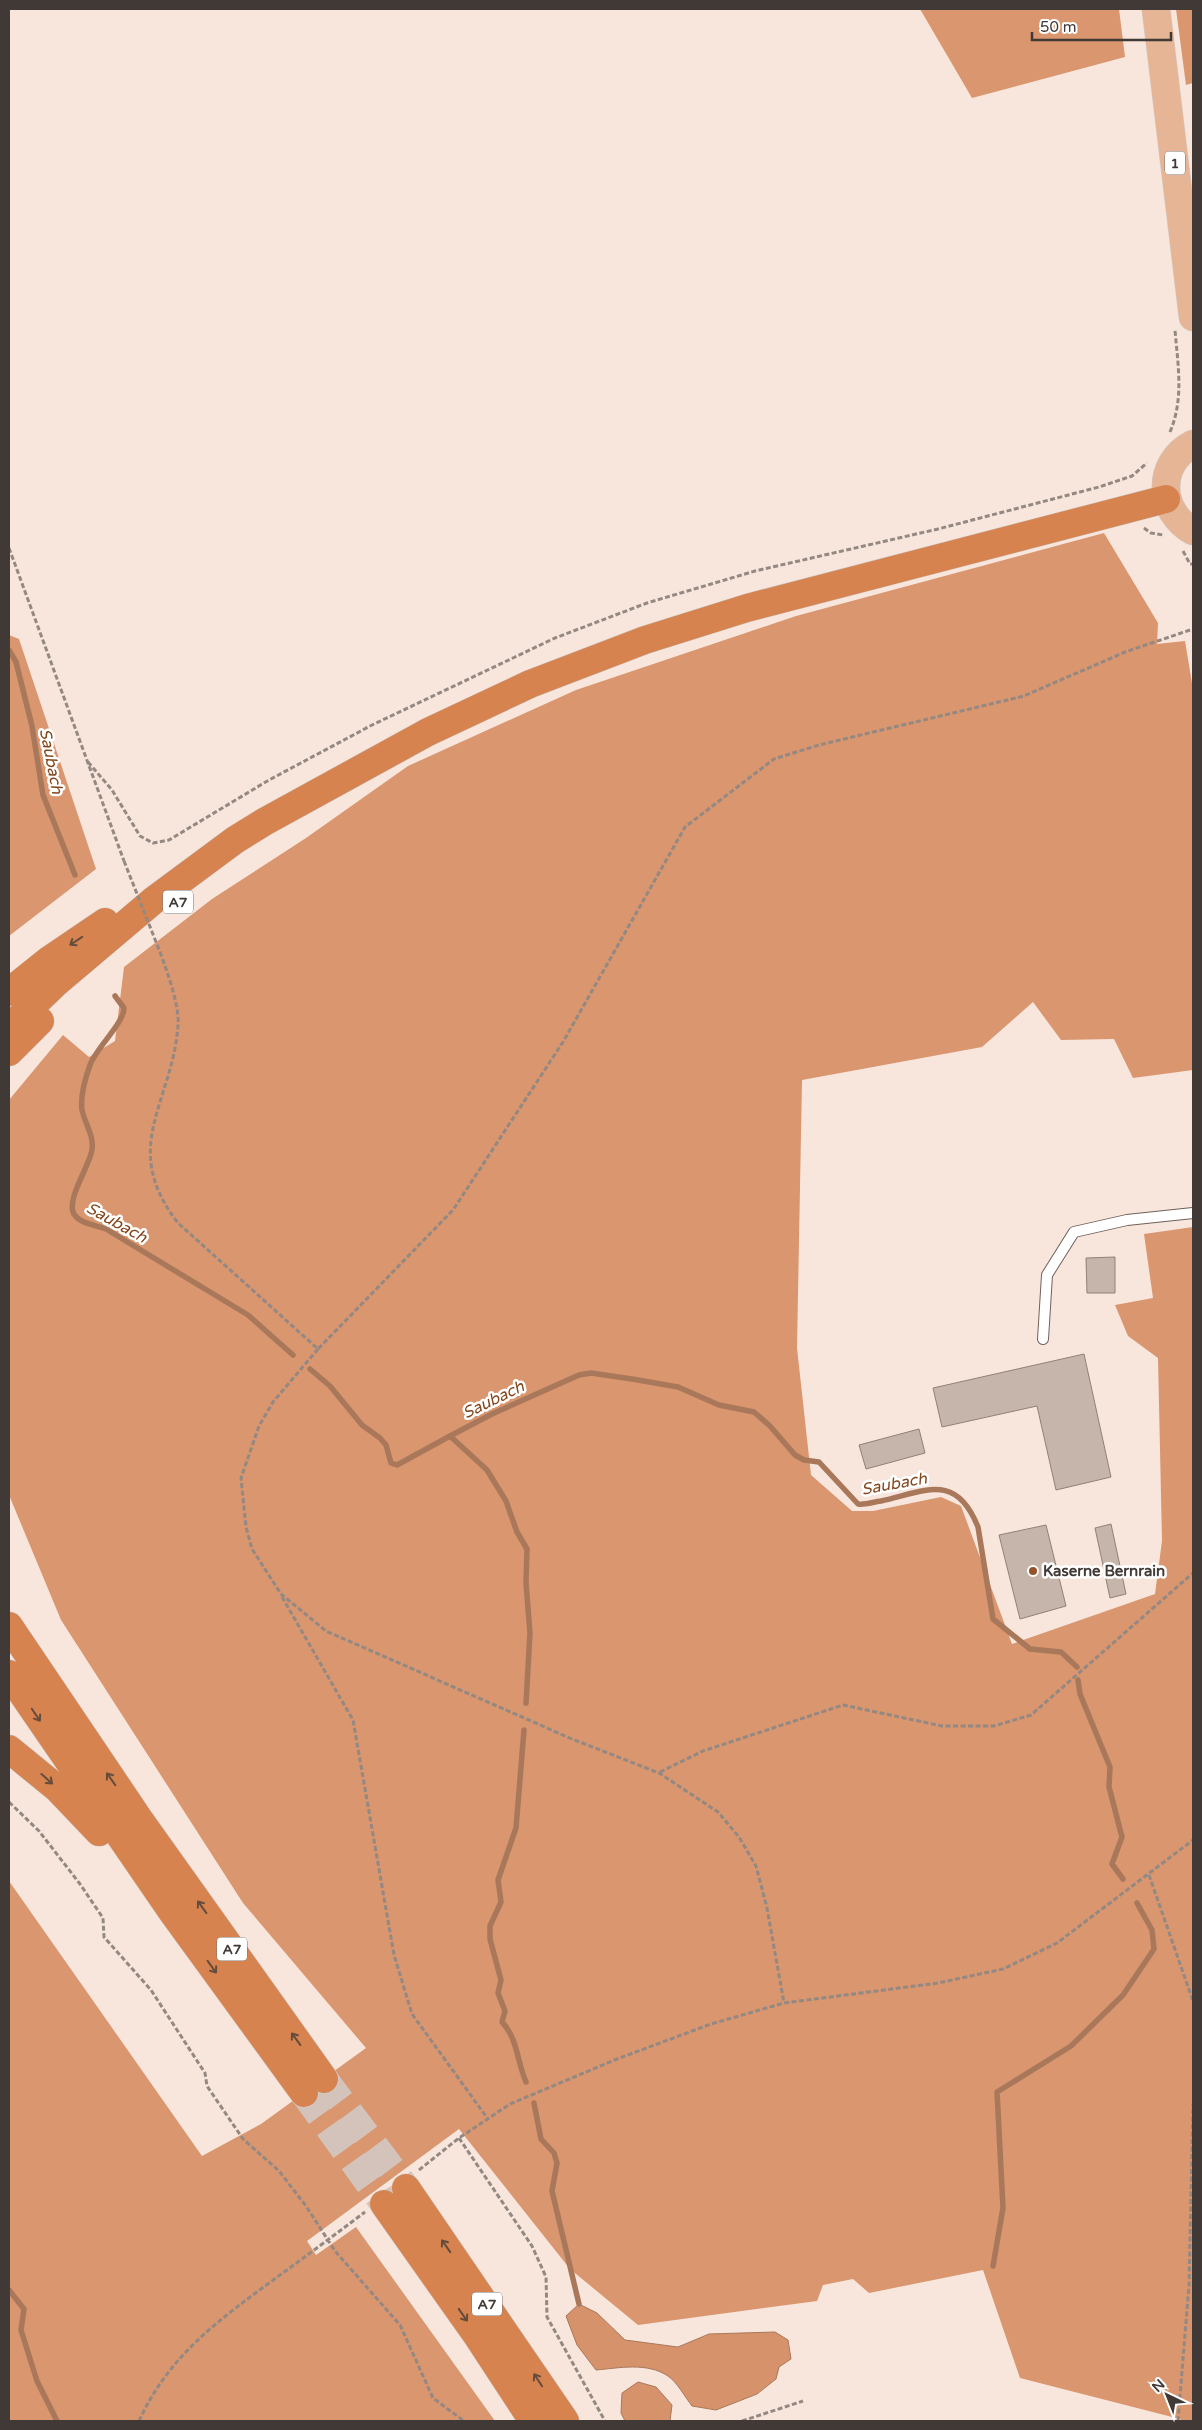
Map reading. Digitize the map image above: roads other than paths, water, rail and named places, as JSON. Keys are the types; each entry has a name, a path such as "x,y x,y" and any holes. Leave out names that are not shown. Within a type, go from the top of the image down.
{"highway":[{"path":"361,769 428,732 530,684 646,640 747,608 1166,499"},
{"name":"A7","path":"9,992 83,936 235,840 361,769"},
{"name":"A7","path":"9,1052 42,1019 128,941 174,905 361,769"},
{"name":"A7","path":"9,1028 58,982 154,900 235,840"},
{"name":"A7","path":"9,1062 42,1019"},
{"name":"A7","path":"9,1626 139,1819 314,2086 173,1913 58,1789 9,1749"},
{"name":"A7","path":"9,1674 173,1913"},
{"name":"A7","path":"409,2181 564,2421"},
{"name":"A7","path":"375,2207 478,2337 533,2421"}],"main road":[{"name":"1","path":"1156,9 1193,317"},
{"path":"1193,444 1178,454 1169,468 1165,483 1166,499 1172,512 1180,522 1193,531"}],"lane":[{"path":"1044,1339 1047,1275 1074,1232 1126,1220 1193,1213"}],"waterway":[{"name":"Saubach","path":"9,650 16,662 32,726 43,795 75,875"},
{"name":"Saubach","path":"115,996 124,1008 123,1014 93,1058 83,1088 82,1110 91,1134 92,1150 73,1198 73,1212 78,1219 106,1229 248,1315 293,1355"},
{"name":"Saubach","path":"310,1369 330,1386 362,1425 380,1438 386,1445 391,1463 397,1465 450,1436 487,1470 506,1501 517,1532 527,1549 526,1583 530,1633 526,1703"},
{"name":"Saubach","path":"450,1436 492,1414 579,1375 591,1373 678,1387 719,1405 754,1412 770,1426 795,1455 804,1460 819,1462 858,1504 881,1501 926,1490 950,1492 960,1498 978,1527 993,1619 1030,1649 1061,1652 1077,1667"},
{"path":"1078,1680 1080,1694 1110,1767 1109,1787 1122,1837 1112,1864 1123,1879"},
{"path":"524,1730 516,1828 498,1880 501,1902 490,1926 490,1939 501,1980 498,1993 505,2011 502,2022 514,2043 526,2082"},
{"path":"993,2266 1003,2208 997,2092 1071,2046 1123,1995 1154,1949 1152,1930 1137,1903"},
{"path":"534,2103 541,2139 554,2153 557,2163 552,2191 579,2304"},
{"path":"9,2290 24,2309 21,2330 37,2381 57,2421"}],"tunnel":[{"path":"324,2079 406,2188"},
{"path":"304,2093 384,2204"}],"place":[{"name":"Kaserne Bernrain","path":"1033,1571"}]}
